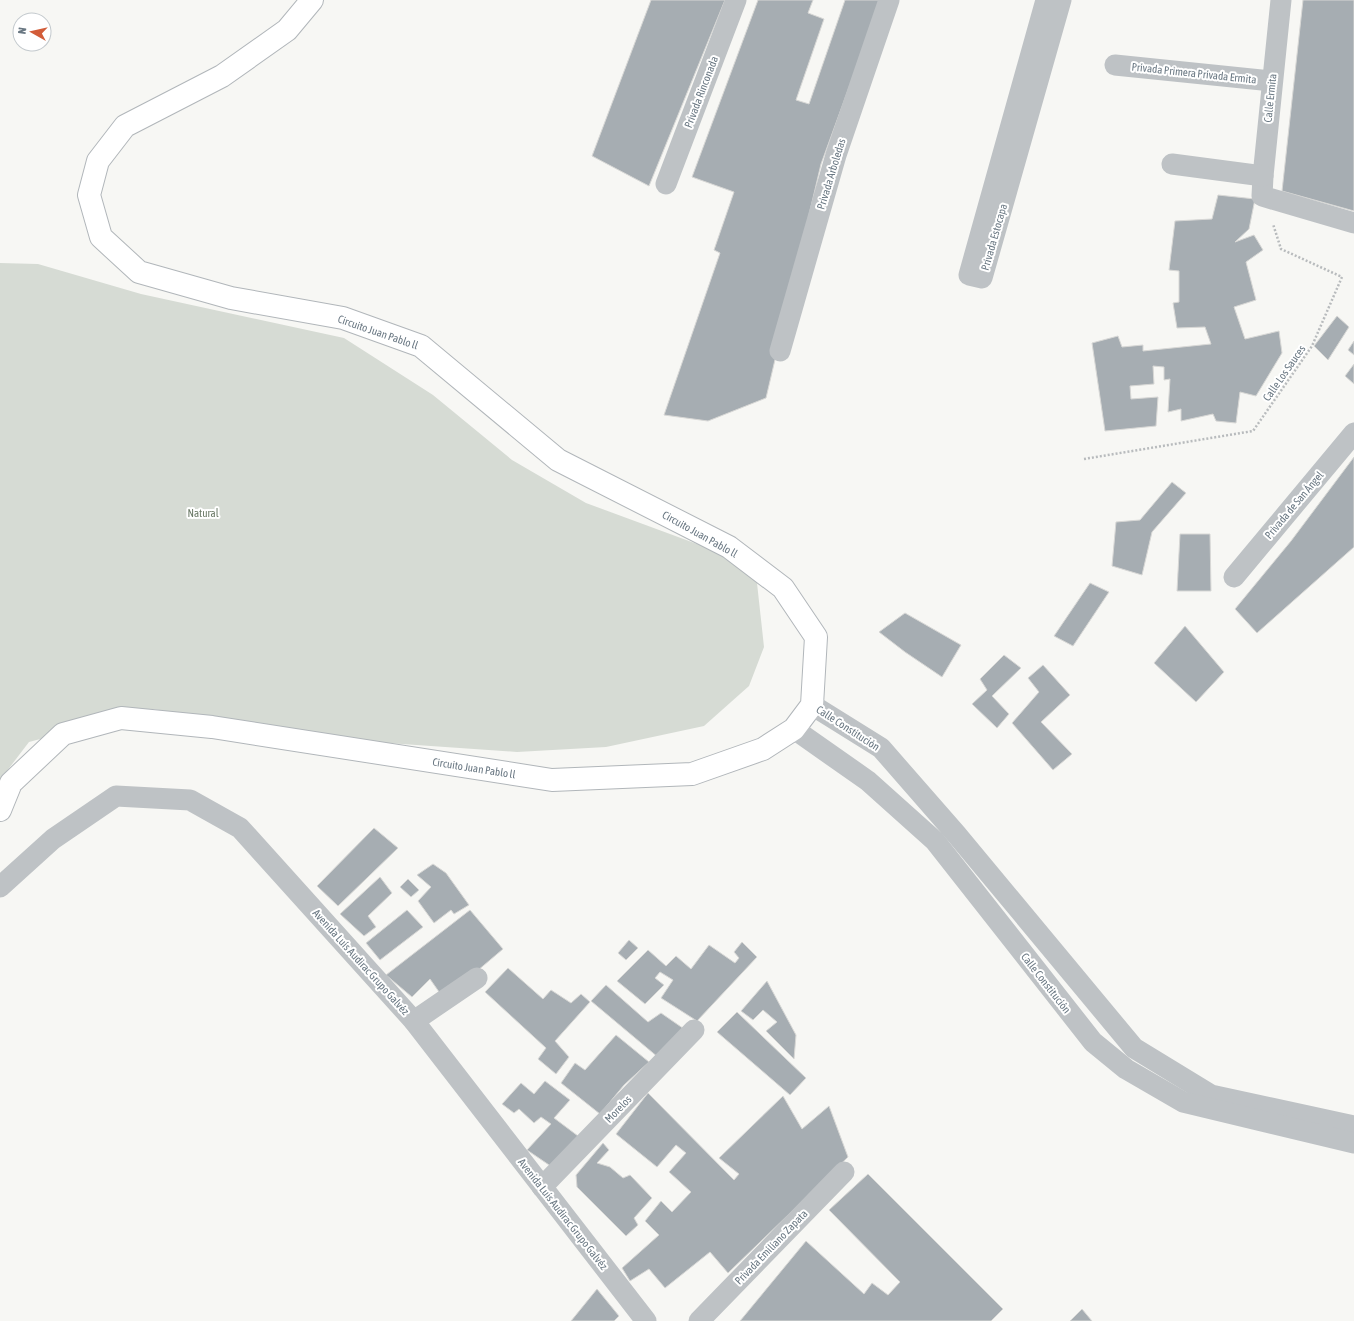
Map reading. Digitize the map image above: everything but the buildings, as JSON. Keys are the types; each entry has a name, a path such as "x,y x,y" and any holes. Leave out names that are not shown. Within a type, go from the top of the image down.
{"main road":[{"name":"Circuito Juan Pablo ll","path":"0,810 12,783 63,734 121,718 212,727 552,780 692,774 763,749 794,729 812,705 816,637 783,588 729,547 558,460 421,346 343,318 231,298 139,272 101,237 89,195 98,161 125,126 222,76 287,30 312,0"}],"street":[{"name":"Privada Rinconada","path":"666,184 736,0"},
{"name":"Privada Arboledas","path":"780,351 836,155 888,0"},
{"name":"Privada Estocapa","path":"1046,0 968,275 982,278 1061,0"},
{"name":"Calle Ermita","path":"1263,186 1281,0"},
{"name":"Privada Primera Privada Ermita","path":"1115,65 1272,81"},
{"path":"1172,164 1263,186 1354,223"},
{"name":"Privada de San Ángel","path":"1234,577 1354,433"},
{"name":"Calle Constitución","path":"812,705 881,748 957,835 1134,1048 1210,1095 1354,1126"},
{"name":"Calle Constitución","path":"794,729 868,781 935,841 1093,1042 1126,1069 1183,1102 1354,1143"},
{"name":"Avenida Luís Audirac Grupo Galvéz","path":"0,887 53,839 116,796 190,800 240,828 414,1020 646,1321"},
{"path":"414,1020 477,978"},
{"name":"Morelos","path":"542,1187 694,1030"},
{"name":"Privada Emiliano Zapata","path":"699,1321 844,1172"}],"path":[{"name":"Calle Los Sauces","path":"1084,459 1253,431 1312,346 1342,277 1281,249 1263,186"}],"green space":[{"name":"Natural","path":"0,263 38,264 141,294 344,338 433,395 512,460 586,503 735,558 757,583 764,647 749,686 704,726 606,747 517,752 330,739 153,709 29,742 0,780"}]}
